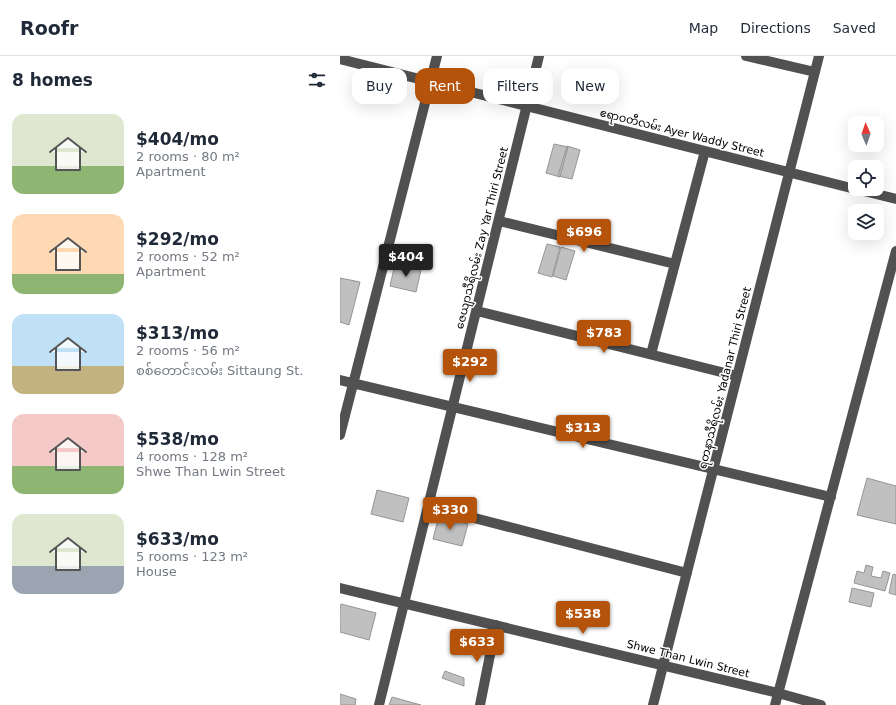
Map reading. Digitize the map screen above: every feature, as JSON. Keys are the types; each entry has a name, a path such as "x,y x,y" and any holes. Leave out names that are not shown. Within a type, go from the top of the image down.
{"street":[{"path":"434,68 437,56"},
{"name":"ဇေယျာသီရိလမ်း Zay Yar Thiri Street","path":"379,705 539,56"},
{"path":"746,56 815,72"},
{"name":"ရတနာသီရိလမ်း Yadanar Thiri Street","path":"653,705 820,56"},
{"name":"ဧရာဝတီလမ်း Ayer Waddy Street","path":"340,59 415,78"},
{"name":"ဧရာဝတီလမ်း Ayer Waddy Street","path":"475,93 848,187"},
{"path":"340,435 424,104"},
{"path":"651,354 705,151"},
{"name":"ဧရာဝတီလမ်း Ayer Waddy Street","path":"884,196 896,199"},
{"path":"499,221 675,264"},
{"path":"775,705 896,251"},
{"path":"477,311 737,376"},
{"path":"340,380 831,497"},
{"path":"428,506 687,573"},
{"name":"Shwe Than Lwin Street","path":"340,588 778,693 821,705"},
{"path":"480,705 496,625"}],"building":[{"path":"554,144 568,147 560,177 546,173"},
{"path":"567,146 580,150 572,179 558,176"},
{"path":"547,244 560,247 552,277 538,273"},
{"path":"561,247 575,251 566,280 553,276"},
{"path":"395,264 421,270 416,292 390,286"},
{"path":"340,278 360,282 349,325 340,322"},
{"path":"867,478 896,486 896,524 857,515"},
{"path":"377,490 409,498 403,522 371,514"},
{"path":"439,516 468,524 462,546 433,539"},
{"path":"866,565 873,567 871,576 881,578 883,571 890,573 885,591 854,583 857,571 864,573"},
{"path":"893,574 896,575 896,595 889,593"},
{"path":"852,588 874,593 871,607 849,602"},
{"path":"341,604 376,613 369,640 340,632"},
{"path":"445,671 464,678 464,686 442,678"},
{"path":"340,694 356,699 355,705 340,705"},
{"path":"392,697 421,705 389,705"}]}
